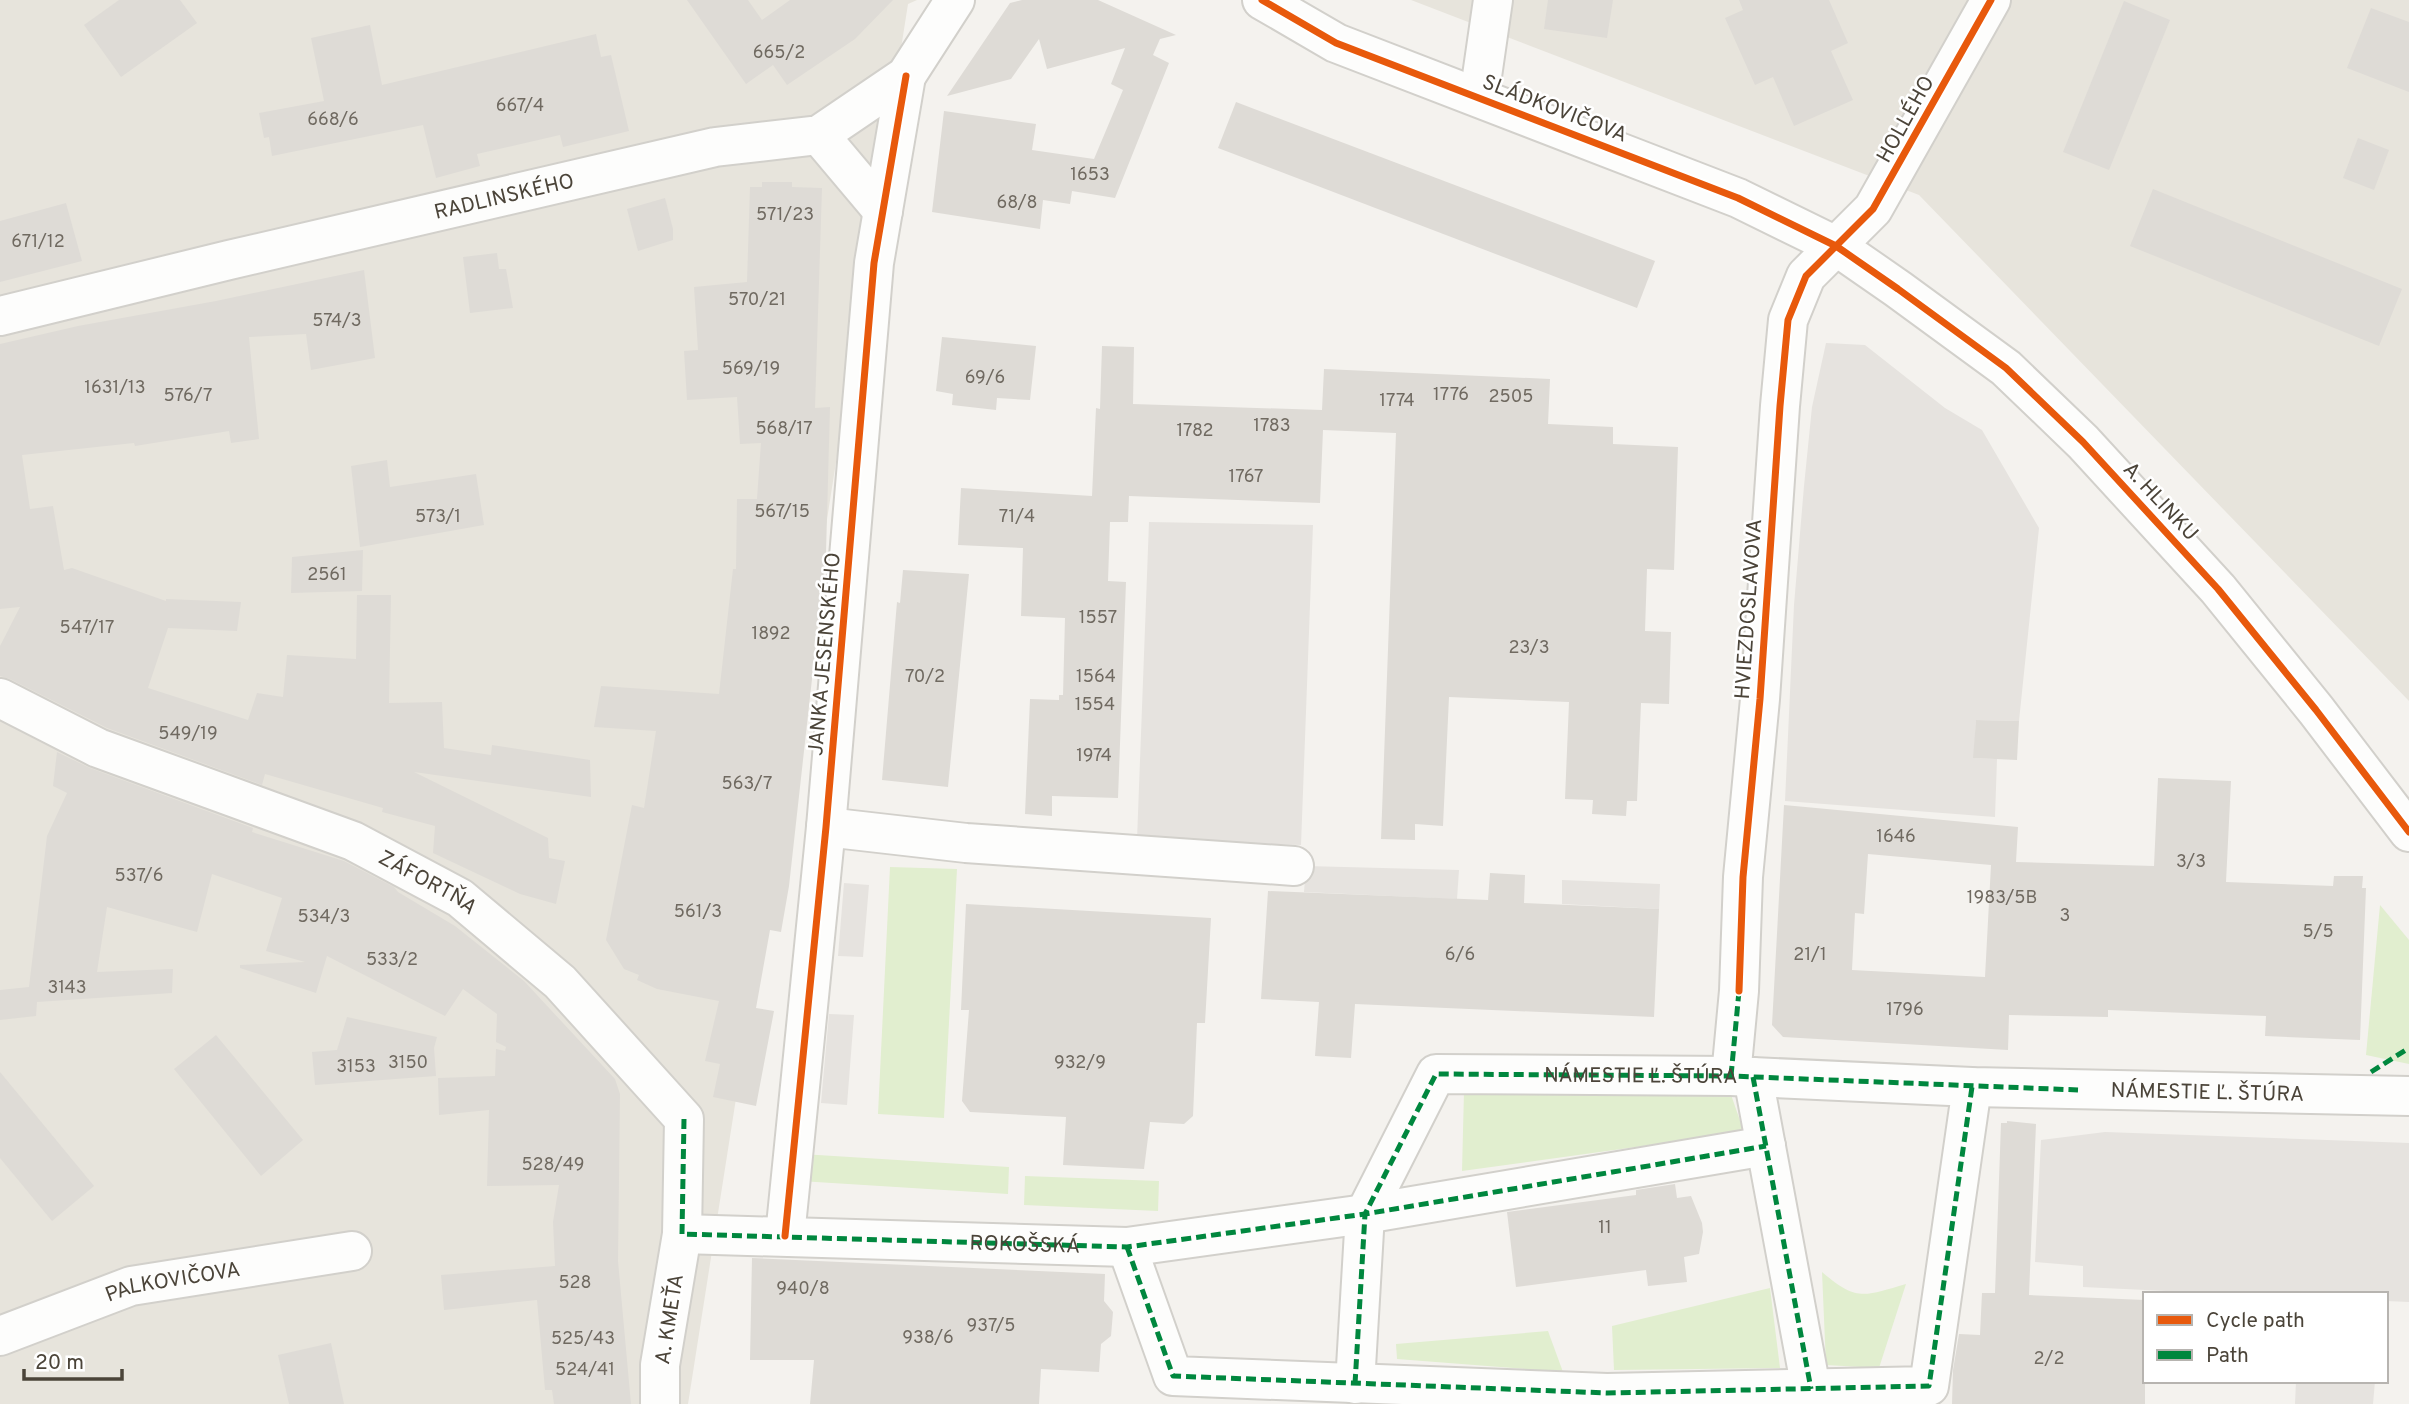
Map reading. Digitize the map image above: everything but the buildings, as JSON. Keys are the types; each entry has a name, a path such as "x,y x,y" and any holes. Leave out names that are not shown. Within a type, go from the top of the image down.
{"street":[{"name":"RADLINSKÉHO","path":"0,316 715,146 819,135 906,76 955,0"},
{"name":"SLÁDKOVIČOVA","path":"1262,0 1336,43 1738,198 1836,246"},
{"path":"1479,97 1493,0"},
{"name":"HOLLÉHO","path":"1836,246 1873,209 1992,0"},
{"name":"JANKA JESENSKÉHO","path":"785,1236 826,827 873,275 906,76"},
{"path":"819,135 883,211"},
{"name":"A. HLINKU","path":"1836,246 2006,368 2082,442 2218,589 2316,710 2409,832"},
{"name":"HVIEZDOSLAVOVA","path":"1811,1389 1766,1146 1742,1077 1739,991 1743,877 1760,699 1788,320 1806,276 1836,246"},
{"name":"ZÁFORTŇA","path":"0,698 98,748 353,841 460,898 560,982 684,1119 682,1234"},
{"path":"826,827 966,843 1294,866"},
{"name":"NÁMESTIE Ľ. ŠTÚRA","path":"1365,1214 1436,1074 1742,1077 1972,1087 2409,1097"},
{"path":"1127,1247 1173,1376 1607,1399 1929,1386 1972,1087"},
{"path":"1355,1384 1365,1214 1766,1146"},
{"name":"ROKOŠSKÁ","path":"682,1234 1127,1247 1365,1214"},
{"name":"A. KMEŤA","path":"660,1404 660,1365 682,1234"},
{"name":"PALKOVIČOVA","path":"0,1336 131,1286 352,1251"}],"shaded area":[{"path":"0,0 917,0 908,4 688,1404 0,1404"},
{"path":"1411,0 2409,0 2409,701 1919,195"},
{"path":"1826,343 1865,345 1945,408 1982,430 2039,528 2019,721 1976,720 1974,758 1997,759 1995,817 1785,801 1794,605 1804,486 1812,407"},
{"path":"1149,522 1313,525 1301,845 1137,840"},
{"path":"1306,866 1459,870 1457,899 1304,892"},
{"path":"1562,880 1660,884 1659,909 1562,904"},
{"path":"844,883 869,885 863,957 838,956"},
{"path":"829,1014 854,1015 847,1105 821,1103"},
{"path":"2105,1132 2409,1143 2409,1302 2388,1301 2388,1292 2187,1292 2083,1287 2083,1266 2035,1262 2041,1140"},
{"path":"2296,1383 2375,1383 2373,1404 2295,1404"}],"green space":[{"path":"890,867 957,869 944,1118 878,1114"},
{"path":"2380,905 2409,940 2409,1064 2366,1055"},
{"path":"1729,1089 1744,1132 1462,1171 1464,1091"},
{"path":"802,1154 1009,1167 1008,1194 800,1181"},
{"path":"1025,1176 1159,1181 1158,1211 1024,1205"},
{"path":"1822,1272 1844,1288 1861,1294 1906,1284 1879,1368 1826,1365"},
{"path":"1770,1288 1780,1368 1614,1370 1612,1326"},
{"path":"1548,1331 1563,1372 1397,1359 1396,1344"}],"marked path":[{"path":"1731,1076 1739,991"},
{"path":"2371,1072 2409,1048"},
{"path":"1355,1384 1365,1214 1436,1074 1731,1076 2078,1090"},
{"path":"1753,1077 1811,1389"},
{"path":"1127,1247 1173,1376 1607,1393 1929,1386 1972,1087"},
{"path":"684,1119 682,1234 1127,1247 1365,1214 1766,1146"}],"cycle path":[{"path":"1262,0 1336,43 1738,198 1836,246 1898,289 2006,368 2083,442 2218,589 2316,710 2409,832"},
{"path":"1739,991 1743,877 1760,699 1788,320 1806,276 1873,209 1991,0"},
{"path":"785,1236 826,827 874,263 906,76"}]}
